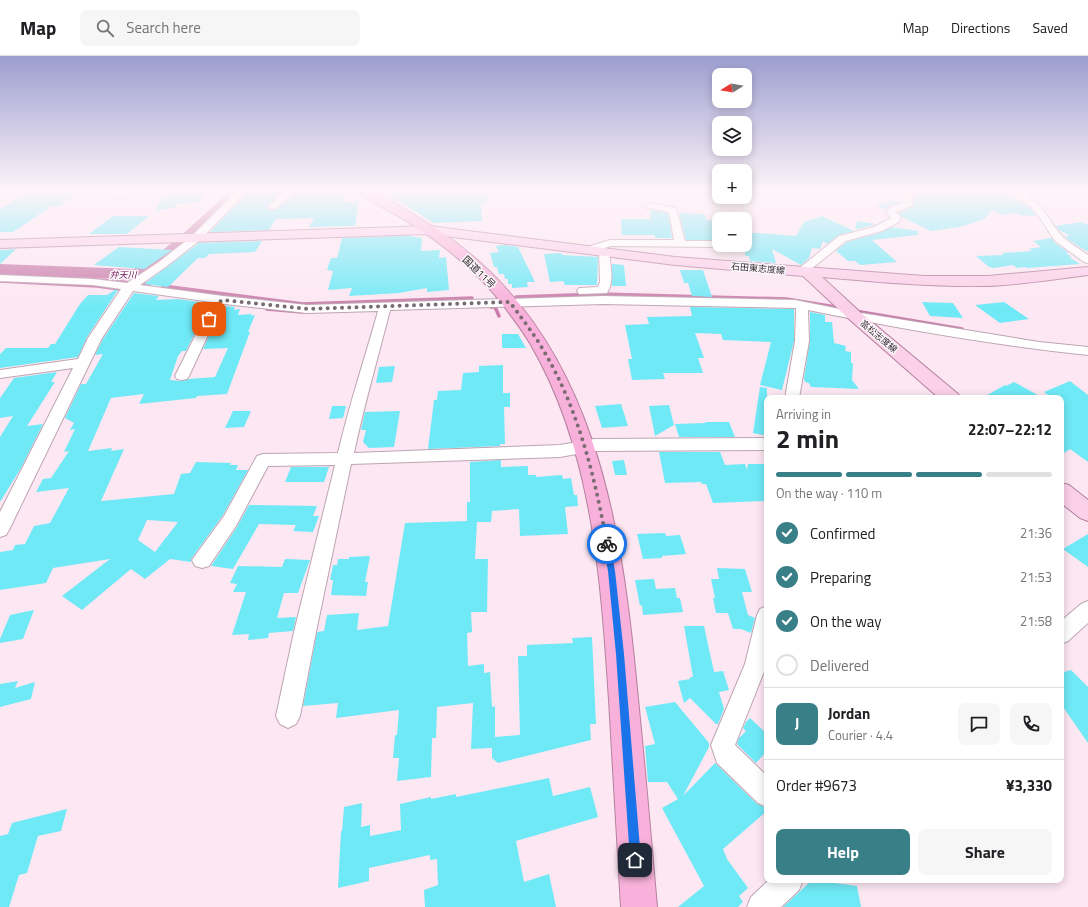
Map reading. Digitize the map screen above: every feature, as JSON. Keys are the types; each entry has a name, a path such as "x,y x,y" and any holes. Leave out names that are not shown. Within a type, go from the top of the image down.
{"highway":[{"name":"国道11号","path":"429,230 456,250 506,298 545,353 572,410 584,446 600,506 612,571 620,654 639,907"}],"main road":[{"name":"石田東志度線","path":"0,244 429,230 675,261 924,280 1020,280 1088,271"},
{"name":"高松志度線","path":"805,272 947,395"},
{"path":"1064,493 1088,512"}],"street":[{"path":"1,526 83,362 111,312 130,287 163,264 204,230"},
{"path":"677,230 680,244"},
{"path":"805,272 843,238 856,236 876,230"},
{"path":"1053,230 1059,239 1088,260"},
{"path":"589,250 610,244 712,244"},
{"path":"0,278 93,282 222,300 308,309 385,306 603,290 606,282 604,251"},
{"path":"506,298 802,305 855,316 1039,346 1088,351"},
{"path":"182,376 216,305 222,300"},
{"path":"793,395 802,341 802,305"},
{"path":"288,716 305,632 357,404 370,364 385,306"},
{"path":"0,374 64,366 83,362"},
{"path":"202,560 230,521 263,460 344,459 560,451 584,446 764,444"},
{"path":"1064,631 1088,610"},
{"path":"764,629 756,664 723,745 726,754 764,791"},
{"path":"761,907 786,883"}],"building":[{"path":"0,230 16,230 13,232 0,232"},
{"path":"95,230 132,230 127,234 89,234"},
{"path":"212,230 269,230 269,230 210,232"},
{"path":"622,230 671,230 672,238 655,238 655,235 622,235"},
{"path":"683,230 712,230 712,240 686,240"},
{"path":"800,230 851,230 854,231 839,235 827,244 823,241 820,249 812,248 809,258 801,265 772,249 776,263 750,261 749,256 745,256 745,252 752,252 752,233 796,236"},
{"path":"887,230 910,230 918,231 918,235 872,240 897,262 860,265 855,261 848,261 836,251 847,242"},
{"path":"1059,230 1088,230 1088,251 1069,240 1065,236 1070,236"},
{"path":"408,236 422,238 421,251 440,250 439,258 446,257 449,290 427,292 427,288 399,293 349,296 352,288 328,290 333,271 327,270 331,258 337,258 342,238"},
{"path":"1052,238 1054,242 1072,257 1069,257 1080,264 1027,268 1017,268 1013,265 994,268 989,267 976,256 1004,255 1002,253 1032,251 1029,249 1041,247 1033,241"},
{"path":"262,241 255,252 209,254 205,258 198,258 168,287 144,284 199,243"},
{"path":"504,245 518,247 535,282 527,282 528,287 512,288 512,284 508,284 508,279 505,279 504,274 499,274 497,267 494,267 490,253 499,252 496,246"},
{"path":"119,247 172,250 127,281 144,269 94,265"},
{"path":"16,249 0,264 0,250"},
{"path":"561,253 562,255 598,257 597,285 565,285 563,281 550,282 544,254"},
{"path":"612,264 624,265 626,286 612,286"},
{"path":"680,270 703,270 712,297 692,296 688,283 684,283"},
{"path":"115,290 118,290 87,337 78,357 0,368 0,354 6,348 48,348 51,344 55,344 80,304 88,295 107,295"},
{"path":"134,293 159,296 156,300 178,299 206,303 204,306 208,306 186,351 182,351 178,356 170,380 182,381 215,377 228,348 203,349 222,308 225,306 235,307 234,310 240,309 238,315 255,315 227,394 197,396 196,398 139,404 144,394 111,398 88,451 112,448 111,451 124,449 101,501 174,494 181,474 190,473 196,462 231,463 230,465 238,465 236,470 248,470 223,515 191,559 191,562 170,559 145,579 131,569 82,610 62,596 110,559 53,568 46,583 0,590 0,552 13,550 15,545 25,544 34,526 50,523 69,488 36,492 43,479 51,478 69,451 64,452 75,429 70,430 74,423 65,418 81,384 86,384 103,354 95,355 103,339","holes":["147,520 178,522 155,552 138,540"]},
{"path":"922,302 953,303 963,318 930,316"},
{"path":"1004,302 1029,319 1000,323 975,305"},
{"path":"690,307 794,309 794,341 782,390 760,385 771,342 723,340 721,334 695,333 704,358 698,358 703,373 663,373 665,379 632,380 628,359 632,359 625,325 649,324 647,317 692,316"},
{"path":"810,312 825,315 825,322 832,322 834,343 846,346 845,351 851,352 851,363 853,363 852,380 859,389 811,387 809,383 805,382 804,378 810,341"},
{"path":"502,334 518,334 526,348 502,348"},
{"path":"503,365 503,393 510,393 510,407 504,407 505,444 500,444 500,446 428,449 434,400 437,400 438,391 461,390 463,373 479,372 479,366"},
{"path":"395,366 392,382 376,383 379,367"},
{"path":"57,372 51,382 55,382 27,426 43,424 21,468 0,502 0,437 13,416 0,418 0,398 14,378"},
{"path":"1070,381 1088,395 1088,462 1070,449 1064,453 1064,395 1048,395 1044,392"},
{"path":"1014,382 1038,395 987,395 1005,385 1006,386"},
{"path":"760,387 767,388 767,395 764,395 764,435 753,433"},
{"path":"621,404 628,426 602,428 595,406"},
{"path":"669,405 674,425 655,436 649,406"},
{"path":"332,406 346,406 343,418 329,419"},
{"path":"233,411 251,411 244,427 225,428"},
{"path":"400,411 394,447 369,448 363,442 366,430 361,430 365,412"},
{"path":"705,422 729,422 735,437 679,437 675,424 706,423"},
{"path":"659,452 720,452 725,465 745,464 747,470 748,464 764,464 764,501 713,503 706,484 702,484 701,482 665,483"},
{"path":"501,460 501,467 528,466 528,475 536,475 536,477 562,475 563,479 571,478 574,495 577,495 578,506 565,507 568,534 520,536 519,509 492,511 491,522 477,522 475,559 488,559 487,612 471,612 472,632 467,633 468,666 484,664 484,673 490,672 492,707 495,706 495,737 520,735 518,656 527,656 527,645 573,643 572,638 592,637 596,724 590,724 591,740 498,763 492,758 492,748 471,749 473,703 437,707 436,738 432,738 431,777 397,781 399,758 393,758 399,710 336,718 338,703 303,706 317,632 324,631 327,615 359,613 357,630 388,626 405,523 467,521 467,502 470,502 470,462"},
{"path":"624,460 627,475 615,475 612,461"},
{"path":"291,467 329,467 324,482 285,482"},
{"path":"249,505 317,506 313,516 319,516 313,532 293,531 296,525 259,524 233,569 211,566 237,527"},
{"path":"665,533 666,536 680,535 686,554 662,556 662,558 643,559 637,534"},
{"path":"1088,534 1088,567 1064,550"},
{"path":"370,556 365,582 368,582 366,596 331,595 333,580 330,580 333,565 337,565 338,559"},
{"path":"285,559 310,560 298,593 284,593 277,618 296,617 293,631 269,633 268,638 248,640 249,634 232,635 246,592 233,592 237,584 230,583 238,566 282,567"},
{"path":"717,568 745,569 752,592 742,592 748,615 755,618 751,633 741,629 733,629 728,613 716,613 711,579 719,579"},
{"path":"654,579 656,589 675,588 677,598 680,598 683,612 643,615 642,605 640,606 635,580"},
{"path":"34,610 23,639 0,643 0,639 10,615"},
{"path":"684,626 704,626 714,672 723,671 729,690 719,692 724,709 718,724 716,724 690,698 684,703 678,681 693,677"},
{"path":"1071,670 1088,687 1088,743 1064,708 1064,672"},
{"path":"18,681 15,688 35,682 31,699 0,707 0,684"},
{"path":"675,702 709,743 709,747 683,796 715,763 757,804 764,807 764,814 723,849 727,859 748,888 739,896 743,902 738,907 678,907 704,886 662,808 678,799 667,782 648,782 645,746 655,744 645,707"},
{"path":"750,718 764,731 764,754 756,763 737,744 739,738 746,731 743,728"},
{"path":"549,778 553,796 590,787 598,817 516,841 524,882 549,874 556,907 425,907 424,890 438,885 437,859 430,860 430,855 369,868 369,881 338,888 341,831 344,807 362,803 361,827 370,825 370,836 401,830 400,804 431,797 431,799 456,794 456,797"},
{"path":"67,809 61,831 38,836 27,873 19,875 9,907 0,907 0,836 8,834 12,823"},
{"path":"809,883 834,883 857,886 861,907 783,907"}],"waterway":[{"name":"弁天川","path":"0,269 138,275 164,258 198,230"},
{"path":"0,274 66,277"},
{"path":"42,276 150,284"},
{"path":"0,281 97,286 127,290"},
{"path":"163,286 303,304 472,298"},
{"path":"516,297 600,294 786,299 842,308"},
{"path":"491,307 495,307 499,316"},
{"path":"267,309 302,312"},
{"path":"855,311 962,329"}],"way so far":[{"path":"209,319 216,305 222,300 308,309 510,302 545,353 572,410 591,469 607,544"}],"route":[{"path":"607,544 612,571 620,654 635,860"}]}
